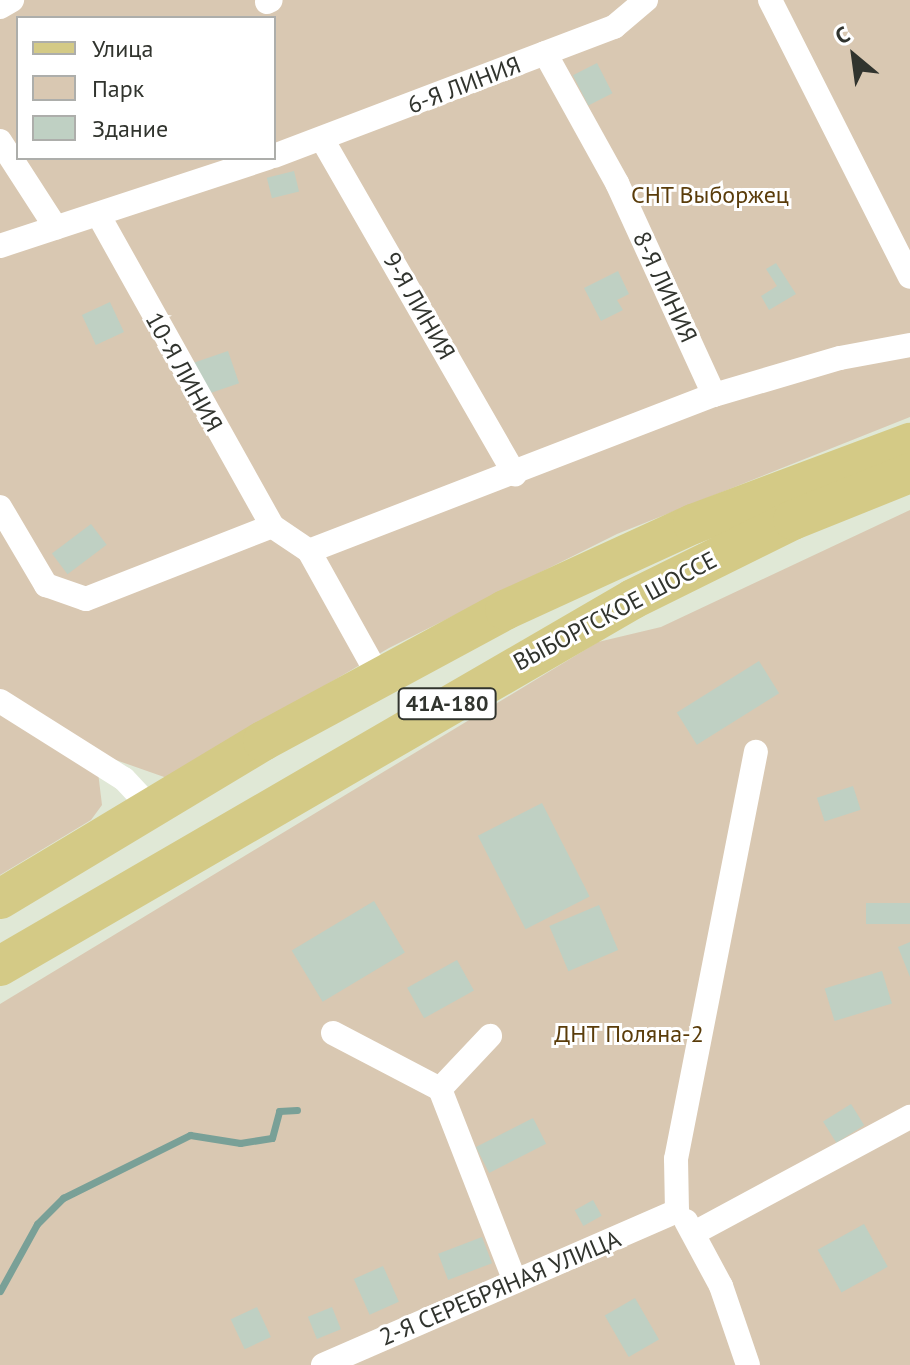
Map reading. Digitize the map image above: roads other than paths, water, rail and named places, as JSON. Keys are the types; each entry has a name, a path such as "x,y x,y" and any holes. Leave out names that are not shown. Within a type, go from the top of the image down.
{"main road":[{"name":"ВЫБОРГСКОЕ ШОССЕ","path":"0,899 379,677 606,562 783,488 910,443"},
{"name":"ВЫБОРГСКОЕ ШОССЕ","path":"0,966 633,599 793,520 910,473"}],"street":[{"path":"0,7 12,0"},
{"name":"6-Я ЛИНИЯ","path":"276,155 614,27 646,0"},
{"path":"770,0 910,277"},
{"name":"8-Я ЛИНИЯ","path":"545,53 617,183 714,395"},
{"name":"9-Я ЛИНИЯ","path":"322,139 515,474"},
{"path":"0,141 56,228"},
{"path":"0,246 262,160"},
{"name":"10-Я ЛИНИЯ","path":"99,216 272,526"},
{"path":"309,551 714,395 840,358 910,345"},
{"path":"0,507 46,585 86,599 136,583 272,526 309,551 379,677"},
{"path":"0,701 124,779 151,808"},
{"path":"748,1365 721,1286 696,1232 677,1211 676,1159 756,752"},
{"path":"333,1033 440,1089 515,1281"},
{"path":"440,1089 490,1036"},
{"path":"696,1232 910,1117"},
{"name":"2-Я СЕРЕБРЯНАЯ УЛИЦА","path":"323,1365 677,1211"}],"waterway":[{"path":"0,1291 37,1224 63,1198 190,1135 240,1143 272,1138 279,1111 297,1110"}],"park label":[{"name":"СНТ Выборжец","path":"710,195"},
{"name":"ДНТ Поляна-2","path":"629,1034"}]}
